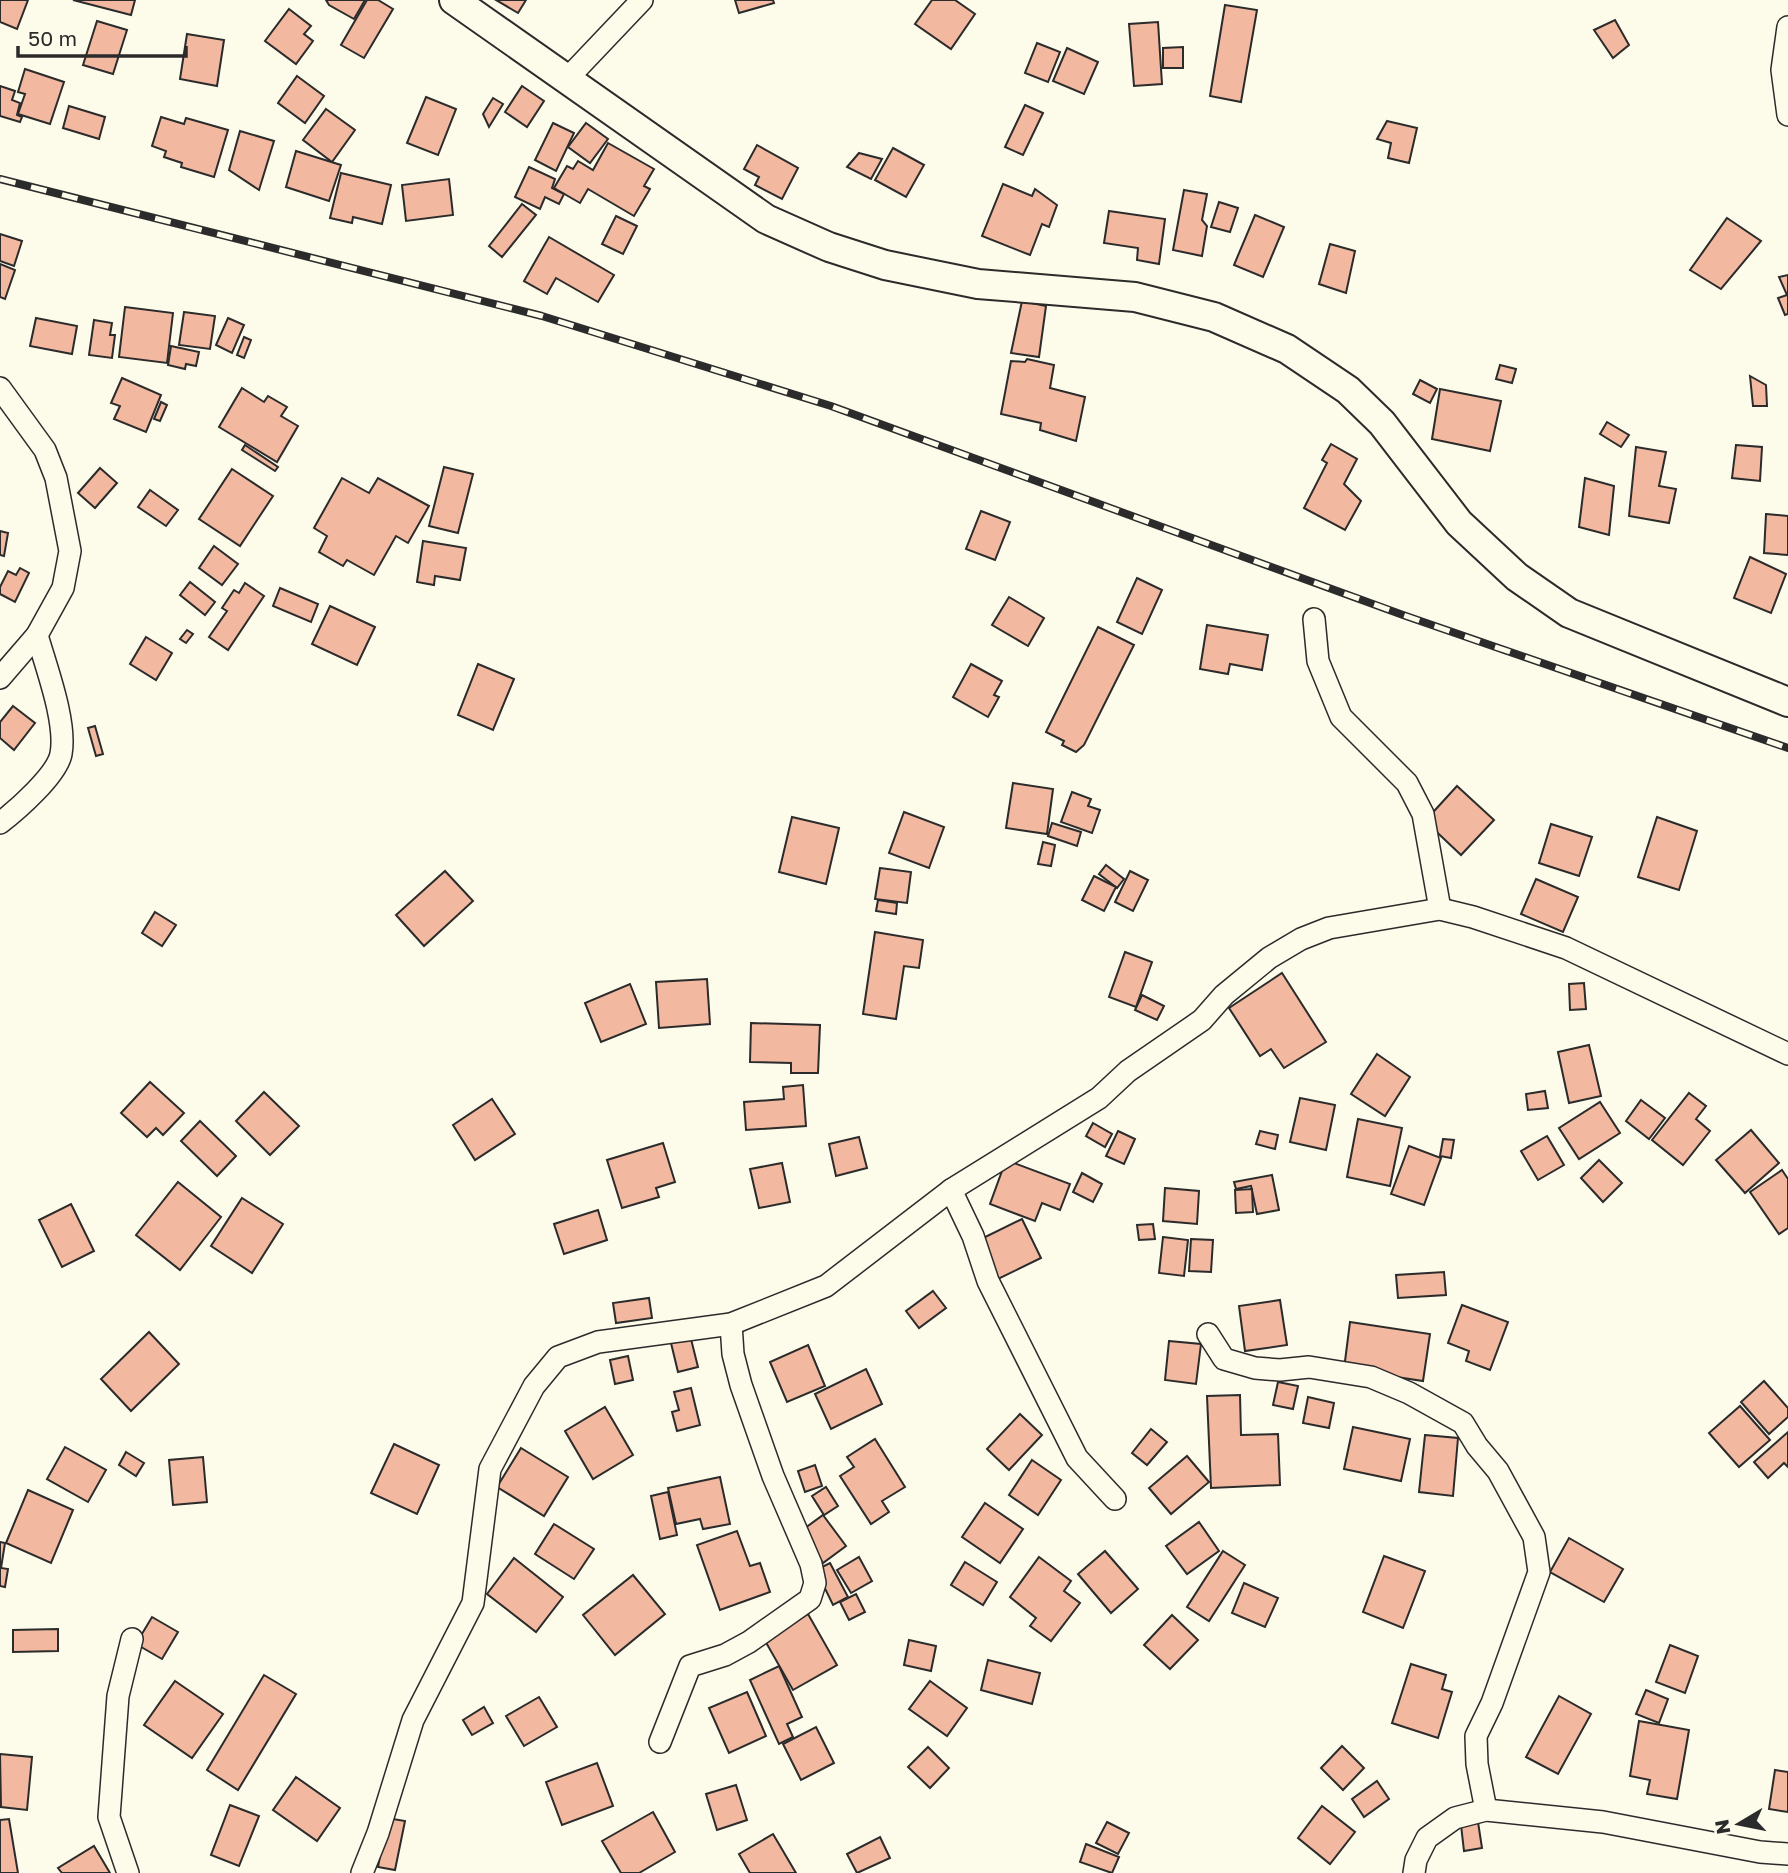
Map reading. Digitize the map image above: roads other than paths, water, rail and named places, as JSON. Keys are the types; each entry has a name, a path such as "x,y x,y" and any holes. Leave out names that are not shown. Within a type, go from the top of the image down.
{"street":[{"path":"454,0 766,219 830,247 885,265 978,284 1135,296 1214,317 1287,349 1340,384 1373,415 1459,523 1517,577 1569,613 1788,702"},
{"path":"567,79 642,0"},
{"path":"1788,27 1782,70 1788,116"},
{"path":"0,388 45,450 56,478 70,551 63,588 37,635 0,678"},
{"path":"1314,619 1318,662 1341,717 1407,782 1423,814 1440,909"},
{"path":"0,823 54,769 61,754 59,721 37,635"},
{"path":"362,1873 378,1833 413,1720 473,1603 490,1469 534,1385 558,1357 598,1342 731,1324 826,1286 951,1191 1099,1098 1128,1071 1202,1020 1224,995 1269,958 1301,939 1329,928 1440,909 1566,948 1788,1054"},
{"path":"951,1191 973,1236 988,1281 1077,1458 1115,1499"},
{"path":"660,1742 690,1666 725,1655 749,1642 810,1599 815,1583 811,1564 773,1476 741,1385 733,1354 731,1324"},
{"path":"1208,1334 1224,1359 1255,1367 1280,1370 1309,1367 1371,1377 1409,1393 1464,1423 1477,1446 1498,1471 1534,1537 1539,1572 1492,1703 1476,1736 1477,1764 1486,1811"},
{"path":"128,1873 109,1817 118,1696 132,1639"},
{"path":"1414,1873 1416,1860 1427,1838 1455,1818 1486,1811 1603,1822 1760,1852 1788,1854"}],"railway":[{"path":"0,179 542,316 831,406 1403,615 1788,748"}]}
